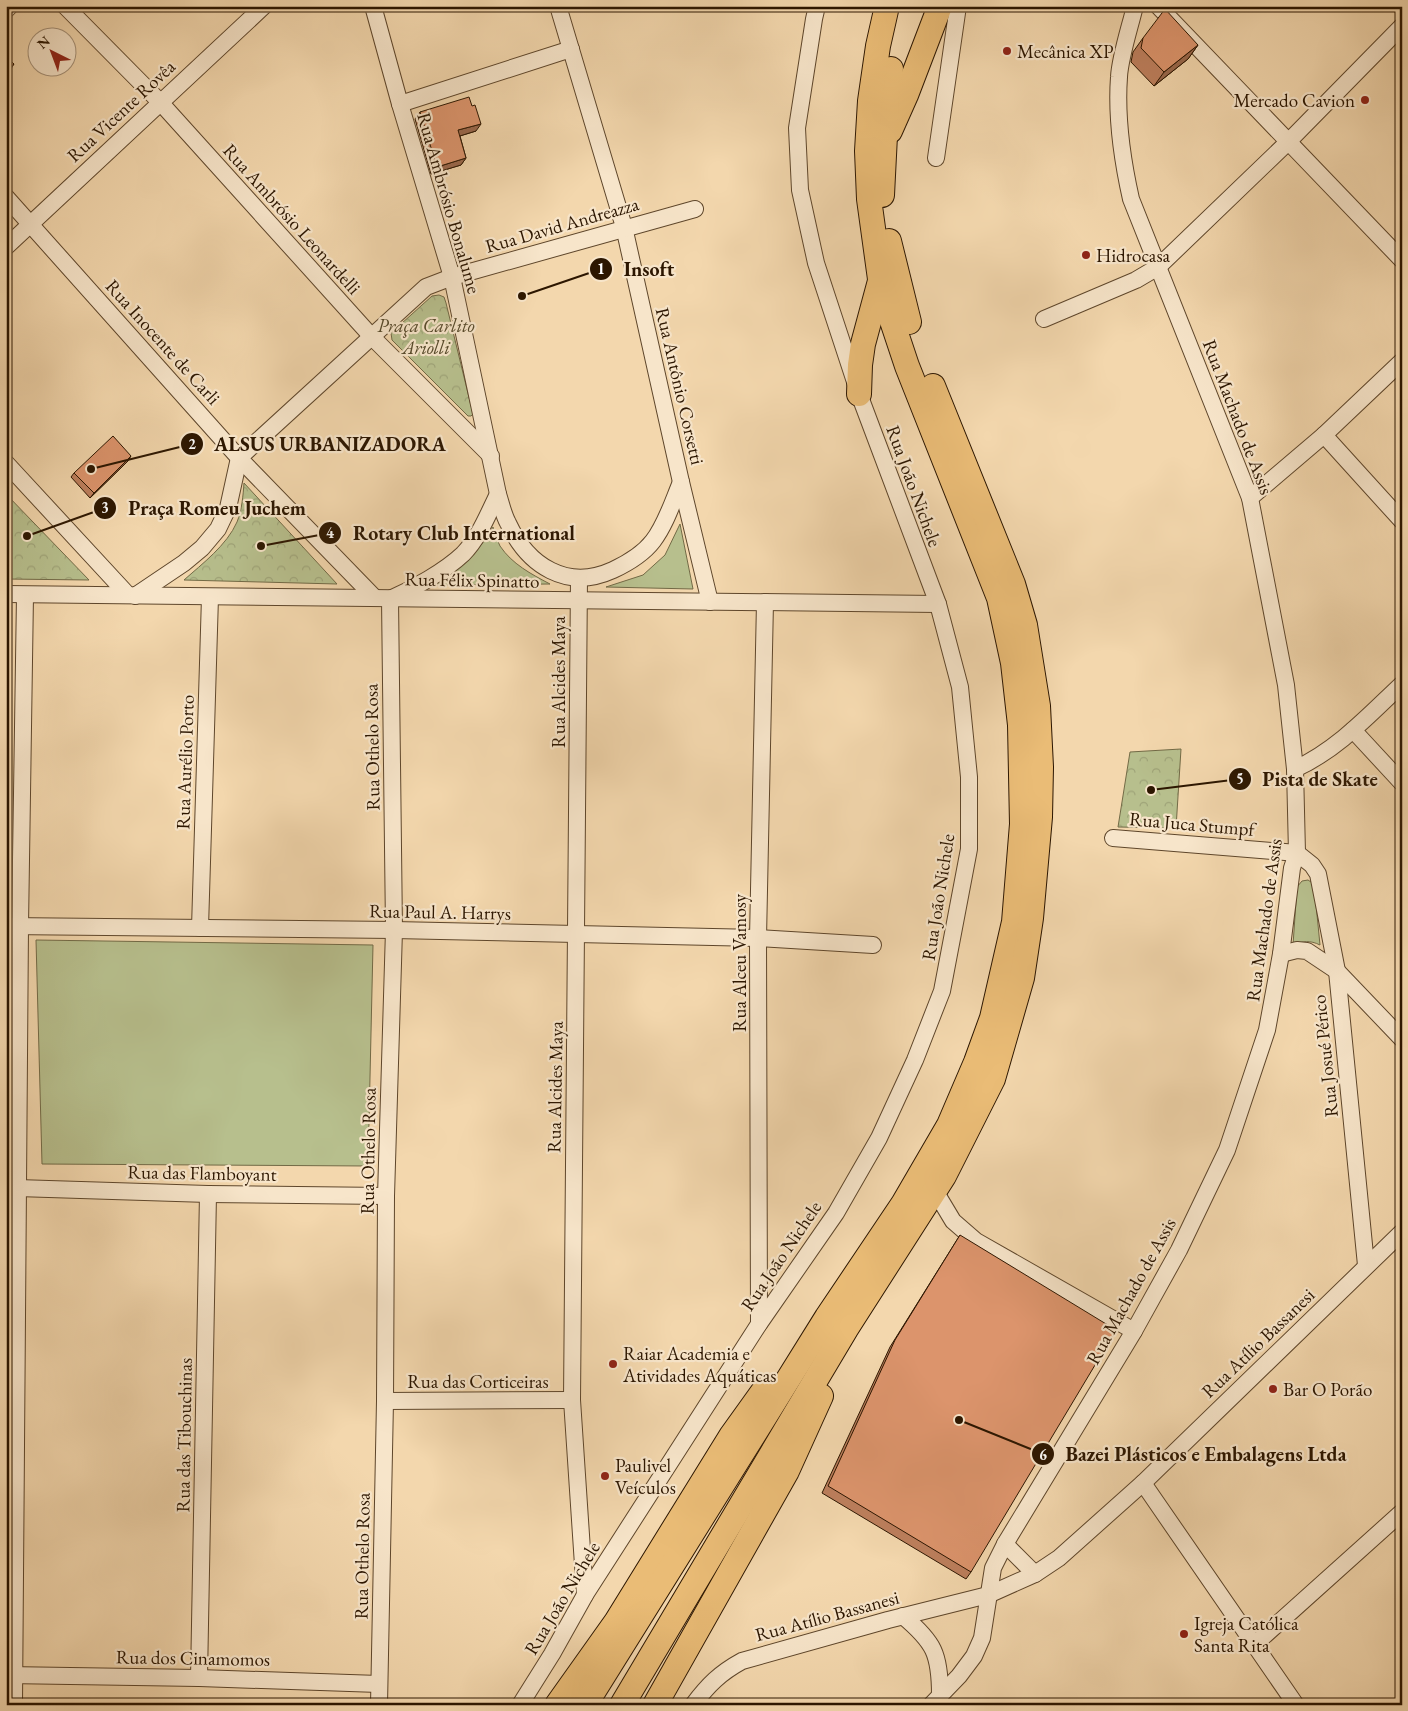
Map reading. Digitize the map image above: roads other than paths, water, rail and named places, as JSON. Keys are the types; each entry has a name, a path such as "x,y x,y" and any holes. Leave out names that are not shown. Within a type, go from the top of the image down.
{"highway":[{"path":"622,1705 949,1125 976,1062 992,1018 1014,922 1022,824 1020,725 1013,663 999,598 907,366 892,321 880,279 868,199 867,151 871,92 878,46 887,6"},
{"path":"584,1705 837,1323 935,1191 993,1079 1022,978 1036,872 1041,767 1038,706 1025,625 1015,592 994,535 921,359 904,305 891,254 882,192 886,145 887,96 894,46 903,6"},
{"path":"886,145 940,6"},
{"path":"859,394 863,344 880,279"},
{"path":"557,1705 616,1622 731,1436 780,1369 837,1323"},
{"path":"655,1705 787,1471 815,1411 837,1323"}],"street":[{"path":"6,10 10,6"},
{"name":"Rua Ambrósio Leonardelli","path":"65,6 160,102 372,337 491,456"},
{"name":"Rua Vicente Rovêa","path":"6,246 264,6"},
{"name":"Rua Ambrósio Bonalume","path":"373,6 400,104 452,277 498,494 507,522 520,544 539,564 560,576 579,578 603,575 630,562 653,541 682,482"},
{"name":"Rua Antônio Corsetti","path":"558,6 624,228 710,602"},
{"name":"Rua João Nichele","path":"520,1705 552,1654 585,1595 759,1324 836,1213 879,1138 915,1060 942,991 969,849 969,777 960,687 938,604 859,394 816,263 800,190 797,128 817,6"},
{"path":"936,158 958,6"},
{"name":"Rua Machado de Assis","path":"935,1700 959,1676 974,1656 982,1638 993,1568 1005,1544 1134,1331 1179,1250 1227,1150 1267,1030 1281,954 1292,868 1297,853 1295,769 1286,685 1250,498 1132,199 1124,166 1119,119 1119,76 1134,6"},
{"path":"1158,6 1402,260"},
{"path":"1044,319 1136,280 1158,267 1288,142 1402,26"},
{"path":"400,104 570,49"},
{"name":"Rua Inocente de Carli","path":"6,197 239,458 382,599"},
{"name":"Rua David Andreazza","path":"239,458 426,287 452,277 695,209"},
{"path":"1250,498 1324,435 1402,361"},
{"path":"1324,435 1402,521"},
{"path":"6,463 131,596 190,558 202,548 218,529 228,508 239,458"},
{"path":"382,599 413,589 463,554 476,536 498,494"},
{"name":"Rua Alcides Maya","path":"579,578 572,1400 585,1595"},
{"name":"Rua Félix Spinatto","path":"6,594 938,604"},
{"path":"14,1705 10,1675 12,1289 18,1188 12,1099 13,926 25,595"},
{"name":"Rua Aurélio Porto","path":"200,928 210,597"},
{"name":"Rua Othelo Rosa","path":"379,1705 385,1402 386,1196 394,930 382,599"},
{"name":"Rua Alceu Vamosy","path":"759,1324 758,938 765,602"},
{"path":"1295,769 1313,761 1326,752 1353,730 1402,684"},
{"path":"1353,730 1402,783"},
{"name":"Rua Juca Stumpf","path":"1114,838 1297,853"},
{"name":"Rua Josué Périco","path":"1297,853 1312,865 1318,874 1337,971 1366,1265"},
{"name":"Rua Paul A. Harrys","path":"13,926 394,930 758,938 873,945"},
{"path":"1281,954 1297,950 1307,951 1337,971 1402,1039"},
{"name":"Rua das Flamboyant","path":"18,1188 208,1194 386,1196"},
{"path":"935,1191 952,1221 976,1241 1134,1331"},
{"name":"Rua das Tibouchinas","path":"199,1678 208,1194"},
{"name":"Rua Atílio Bassanesi","path":"693,1705 711,1682 724,1671 742,1661 903,1616 988,1595 1035,1574 1059,1558 1144,1483 1402,1232"},
{"name":"Rua das Corticeiras","path":"385,1402 572,1400"},
{"path":"1144,1483 1296,1705"},
{"path":"1256,1644 1402,1512"},
{"path":"1005,1544 1035,1574"},
{"name":"Rua Machado de Assis","path":"903,1616 927,1638 934,1650 940,1677 935,1700"},
{"name":"Rua dos Cinamomos","path":"10,1675 199,1678 379,1684"}],"place":[{"name":"Mecânica XP","path":"1007,51"},
{"name":"Mercado Cavion","path":"1365,100"},
{"name":"Hidrocasa","path":"1086,255"},
{"name":"Insoft","path":"522,296"},
{"name":"ALSUS URBANIZADORA","path":"91,469"},
{"name":"Praça Romeu Juchem","path":"27,536"},
{"name":"Rotary Club International","path":"261,546"},
{"name":"Pista de Skate","path":"1151,790"},
{"name":"Raiar Academia e Atividades Aquáticas","path":"613,1364"},
{"name":"Bar O Porão","path":"1273,1389"},
{"name":"Bazei Plásticos e Embalagens Ltda","path":"959,1420"},
{"name":"Paulivel Veículos","path":"605,1476"},
{"name":"Igreja Católica Santa Rita","path":"1184,1634"}],"park label":[{"name":"Praça Carlito Ariolli","path":"426,336"}]}
